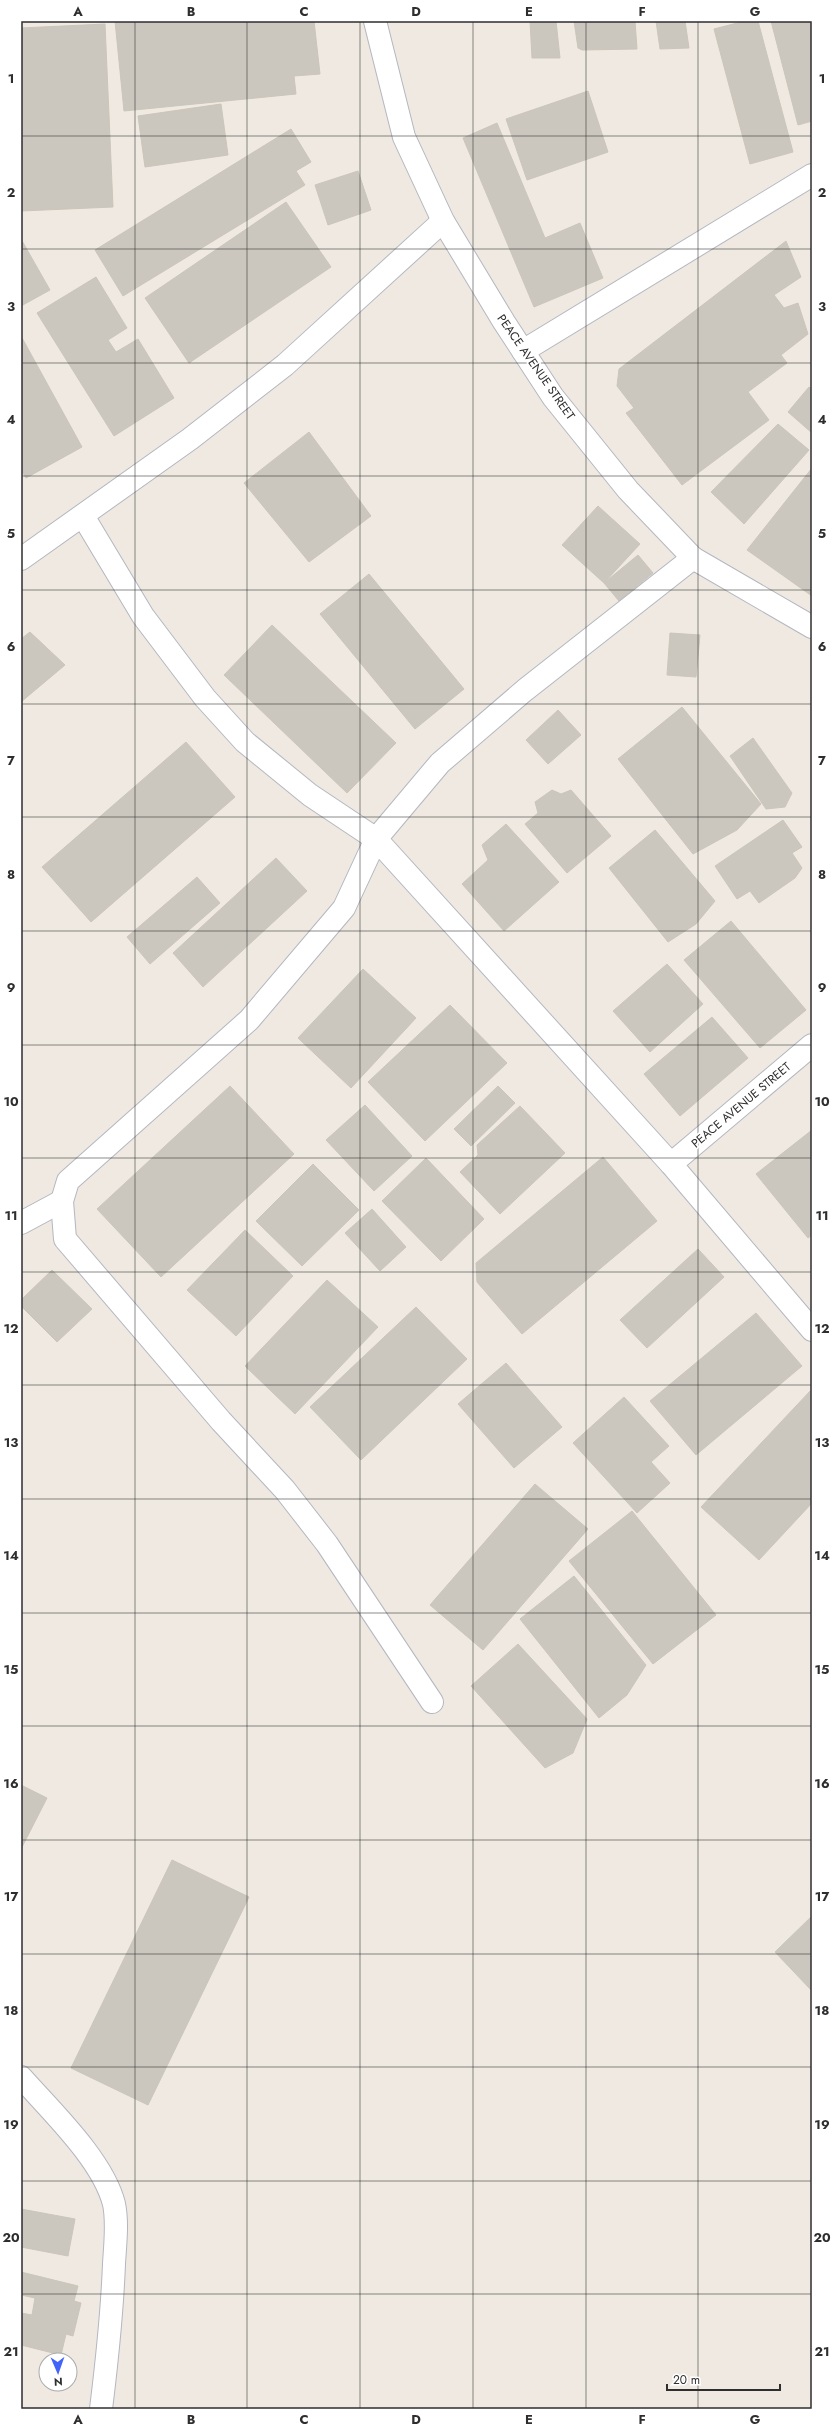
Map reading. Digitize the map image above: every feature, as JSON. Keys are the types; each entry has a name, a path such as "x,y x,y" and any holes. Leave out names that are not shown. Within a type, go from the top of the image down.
{"street":[{"name":"PEACE AVENUE STREET","path":"375,21 404,137 443,221 553,397 628,490 693,558 812,627"},
{"path":"523,351 812,175"},
{"path":"21,559 190,439 285,365 443,221"},
{"path":"83,516 143,616 205,698 245,742 310,795 376,839 671,1164 812,1330"},
{"path":"432,1702 326,1544 285,1490 221,1421 66,1239 62,1201 68,1181 249,1020 344,908 376,839 440,764 524,690 693,558"},
{"name":"PEACE AVENUE STREET","path":"671,1164 812,1045"},
{"path":"21,1223 62,1201"},
{"path":"21,2077 80,2143 103,2179 114,2204 116,2231 111,2337 101,2409"}],"building":[{"path":"115,21 314,21 320,74 294,76 296,94 124,111"},
{"path":"530,21 556,21 560,58 532,58"},
{"path":"574,21 635,21 637,49 582,50 578,48"},
{"path":"656,21 685,21 689,48 660,49"},
{"path":"745,21 758,21 793,152 750,164 714,29"},
{"path":"771,21 812,21 812,121 798,125"},
{"path":"105,24 113,207 21,211 21,28"},
{"path":"588,91 608,152 527,180 506,119"},
{"path":"221,104 228,155 145,167 138,116"},
{"path":"497,123 545,238 580,223 603,278 534,307 463,138"},
{"path":"291,129 311,162 296,171 305,185 123,296 95,250"},
{"path":"358,171 371,210 328,225 315,185"},
{"path":"286,202 331,267 189,363 145,298"},
{"path":"21,239 50,290 21,306"},
{"path":"786,241 801,277 774,295 784,308 798,303 808,334 781,355 787,363 748,392 769,420 682,485 626,413 634,408 617,386 619,369"},
{"path":"96,277 127,328 108,340 116,352 138,339 174,398 114,436 37,313"},
{"path":"21,336 82,447 26,478 21,470"},
{"path":"809,387 812,389 812,433 788,412"},
{"path":"778,424 809,450 744,524 711,492"},
{"path":"309,432 371,516 309,562 244,483"},
{"path":"812,468 812,596 747,550"},
{"path":"598,506 640,544 604,583 562,545"},
{"path":"638,555 653,573 619,601 604,583"},
{"path":"369,574 464,689 415,729 320,614"},
{"path":"272,625 396,743 347,793 224,675"},
{"path":"30,632 65,665 21,702 21,639"},
{"path":"670,633 700,635 696,677 667,675"},
{"path":"682,707 761,804 737,830 693,854 618,759"},
{"path":"558,710 581,735 548,764 526,740"},
{"path":"753,738 792,793 785,807 766,809 730,756"},
{"path":"186,742 235,797 91,922 42,867"},
{"path":"552,790 561,794 571,790 611,836 567,873 525,824 538,813 535,802"},
{"path":"783,820 802,847 792,853 802,868 795,878 759,903 750,891 737,899 715,866"},
{"path":"506,824 559,882 504,931 462,884 488,860 482,845"},
{"path":"655,830 715,901 696,924 668,942 609,868"},
{"path":"276,858 307,891 203,987 173,953"},
{"path":"197,877 220,903 150,964 127,937"},
{"path":"731,921 806,1010 760,1048 684,960"},
{"path":"667,964 703,1004 650,1052 613,1011"},
{"path":"363,969 416,1018 351,1088 298,1038"},
{"path":"450,1005 507,1063 425,1141 368,1082"},
{"path":"712,1017 748,1058 680,1116 644,1074"},
{"path":"230,1086 294,1154 161,1277 97,1209"},
{"path":"498,1086 515,1103 471,1146 454,1129"},
{"path":"365,1105 412,1156 374,1191 326,1140"},
{"path":"520,1106 565,1153 500,1214 460,1172 478,1155 477,1145"},
{"path":"812,1130 812,1235 808,1238 756,1174"},
{"path":"603,1157 657,1221 522,1334 477,1282 476,1263"},
{"path":"426,1158 484,1219 441,1261 382,1201"},
{"path":"313,1164 359,1210 302,1266 256,1221"},
{"path":"372,1209 406,1247 380,1271 345,1233"},
{"path":"245,1230 293,1276 236,1336 187,1290"},
{"path":"698,1249 724,1277 647,1348 620,1320"},
{"path":"52,1270 92,1309 57,1342 21,1306 21,1300"},
{"path":"327,1280 378,1327 295,1414 245,1366"},
{"path":"416,1307 467,1359 361,1460 310,1407"},
{"path":"756,1313 802,1366 696,1455 650,1401"},
{"path":"506,1363 562,1427 514,1468 458,1404"},
{"path":"812,1389 812,1503 759,1560 701,1507"},
{"path":"624,1397 669,1446 651,1462 670,1483 637,1513 573,1443"},
{"path":"535,1484 588,1529 483,1650 430,1605"},
{"path":"632,1511 716,1615 653,1664 569,1561"},
{"path":"574,1576 646,1665 627,1695 599,1718 520,1619"},
{"path":"518,1644 587,1719 573,1753 545,1768 471,1686"},
{"path":"21,1785 47,1798 21,1849"},
{"path":"172,1860 249,1897 148,2105 71,2068"},
{"path":"812,1916 812,1991 775,1952"},
{"path":"21,2209 75,2219 68,2256 21,2247"},
{"path":"21,2272 78,2286 74,2301 81,2303 73,2336 66,2334 62,2352 49,2352 21,2345 21,2313 32,2315 35,2298 21,2295"}]}
